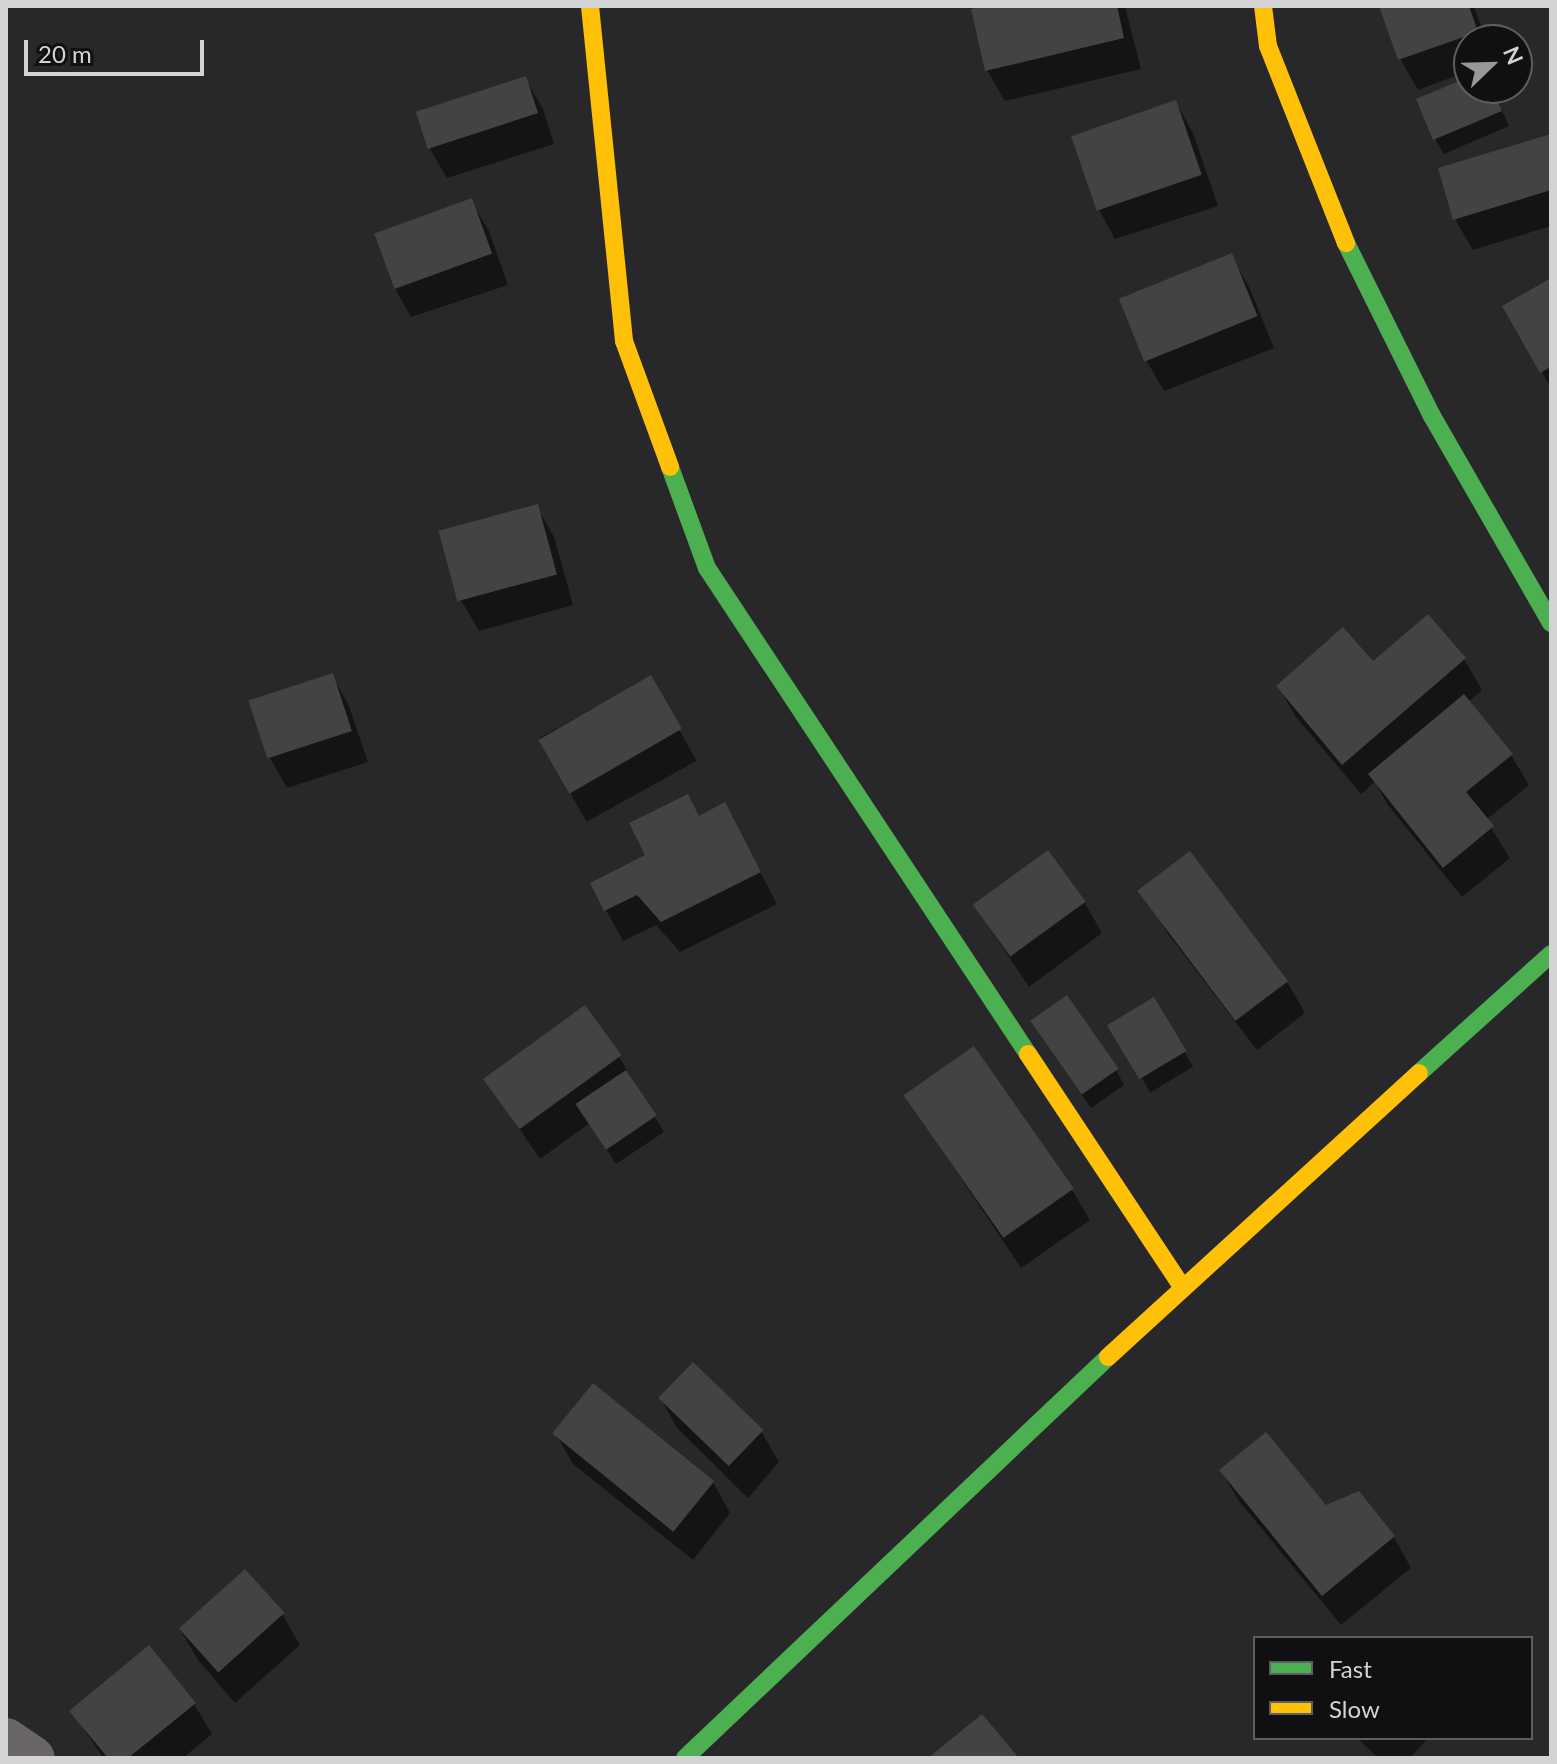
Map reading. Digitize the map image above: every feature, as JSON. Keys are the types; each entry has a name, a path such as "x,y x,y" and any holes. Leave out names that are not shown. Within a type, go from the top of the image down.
{"main road":[{"path":"590,6 624,341 707,568 1182,1287"},
{"path":"1263,6 1268,46 1341,232 1432,416 1551,623"},
{"path":"685,1758 1182,1287 1551,954"}],"street":[{"path":"6,1740 33,1758"}],"building":[{"path":"986,6 1117,6 1124,38 985,71 971,9"},
{"path":"1379,6 1469,6 1475,24 1453,24 1453,41 1398,60"},
{"path":"526,76 538,113 428,149 416,112"},
{"path":"1453,84 1453,104 1499,104 1502,111 1433,140 1416,99"},
{"path":"1176,100 1202,175 1097,211 1071,136"},
{"path":"1551,134 1551,190 1453,220 1438,168"},
{"path":"472,198 492,253 394,289 374,234"},
{"path":"1232,253 1257,316 1144,362 1119,299"},
{"path":"1551,278 1551,367 1540,373 1502,306"},
{"path":"538,504 557,575 457,601 439,531"},
{"path":"1428,614 1466,658 1342,765 1276,686 1343,627 1373,661"},
{"path":"333,673 352,731 267,759 248,701"},
{"path":"651,675 682,729 569,794 538,740"},
{"path":"1464,694 1513,754 1466,792 1494,826 1443,868 1368,774"},
{"path":"688,794 699,816 725,802 761,872 661,922 637,895 604,911 590,883 645,855 629,823"},
{"path":"1048,850 1086,902 1010,956 973,905"},
{"path":"1190,851 1288,981 1235,1021 1137,891"},
{"path":"1067,995 1119,1069 1082,1095 1030,1021"},
{"path":"1154,997 1186,1051 1139,1079 1107,1025"},
{"path":"585,1005 621,1055 520,1129 483,1079"},
{"path":"974,1046 1074,1189 1003,1238 904,1095"},
{"path":"626,1070 657,1116 606,1150 575,1104"},
{"path":"693,1362 763,1430 729,1466 658,1398"},
{"path":"593,1383 714,1481 673,1532 552,1434"},
{"path":"1266,1432 1326,1505 1359,1491 1395,1536 1322,1596 1219,1470"},
{"path":"245,1569 284,1613 218,1672 179,1629"},
{"path":"149,1645 196,1703 128,1758 108,1758 69,1711"},
{"path":"982,1714 1019,1758 928,1758"}],"traffic: fast":[{"path":"1346,243 1432,416 1551,623"},
{"path":"670,467 707,568 1028,1054"},
{"path":"1419,1073 1551,954"},
{"path":"685,1758 1108,1357"}],"traffic: slow":[{"path":"590,6 624,341 670,467"},
{"path":"1263,6 1268,46 1346,243"},
{"path":"1028,1054 1182,1287"},
{"path":"1108,1357 1419,1073"}]}
